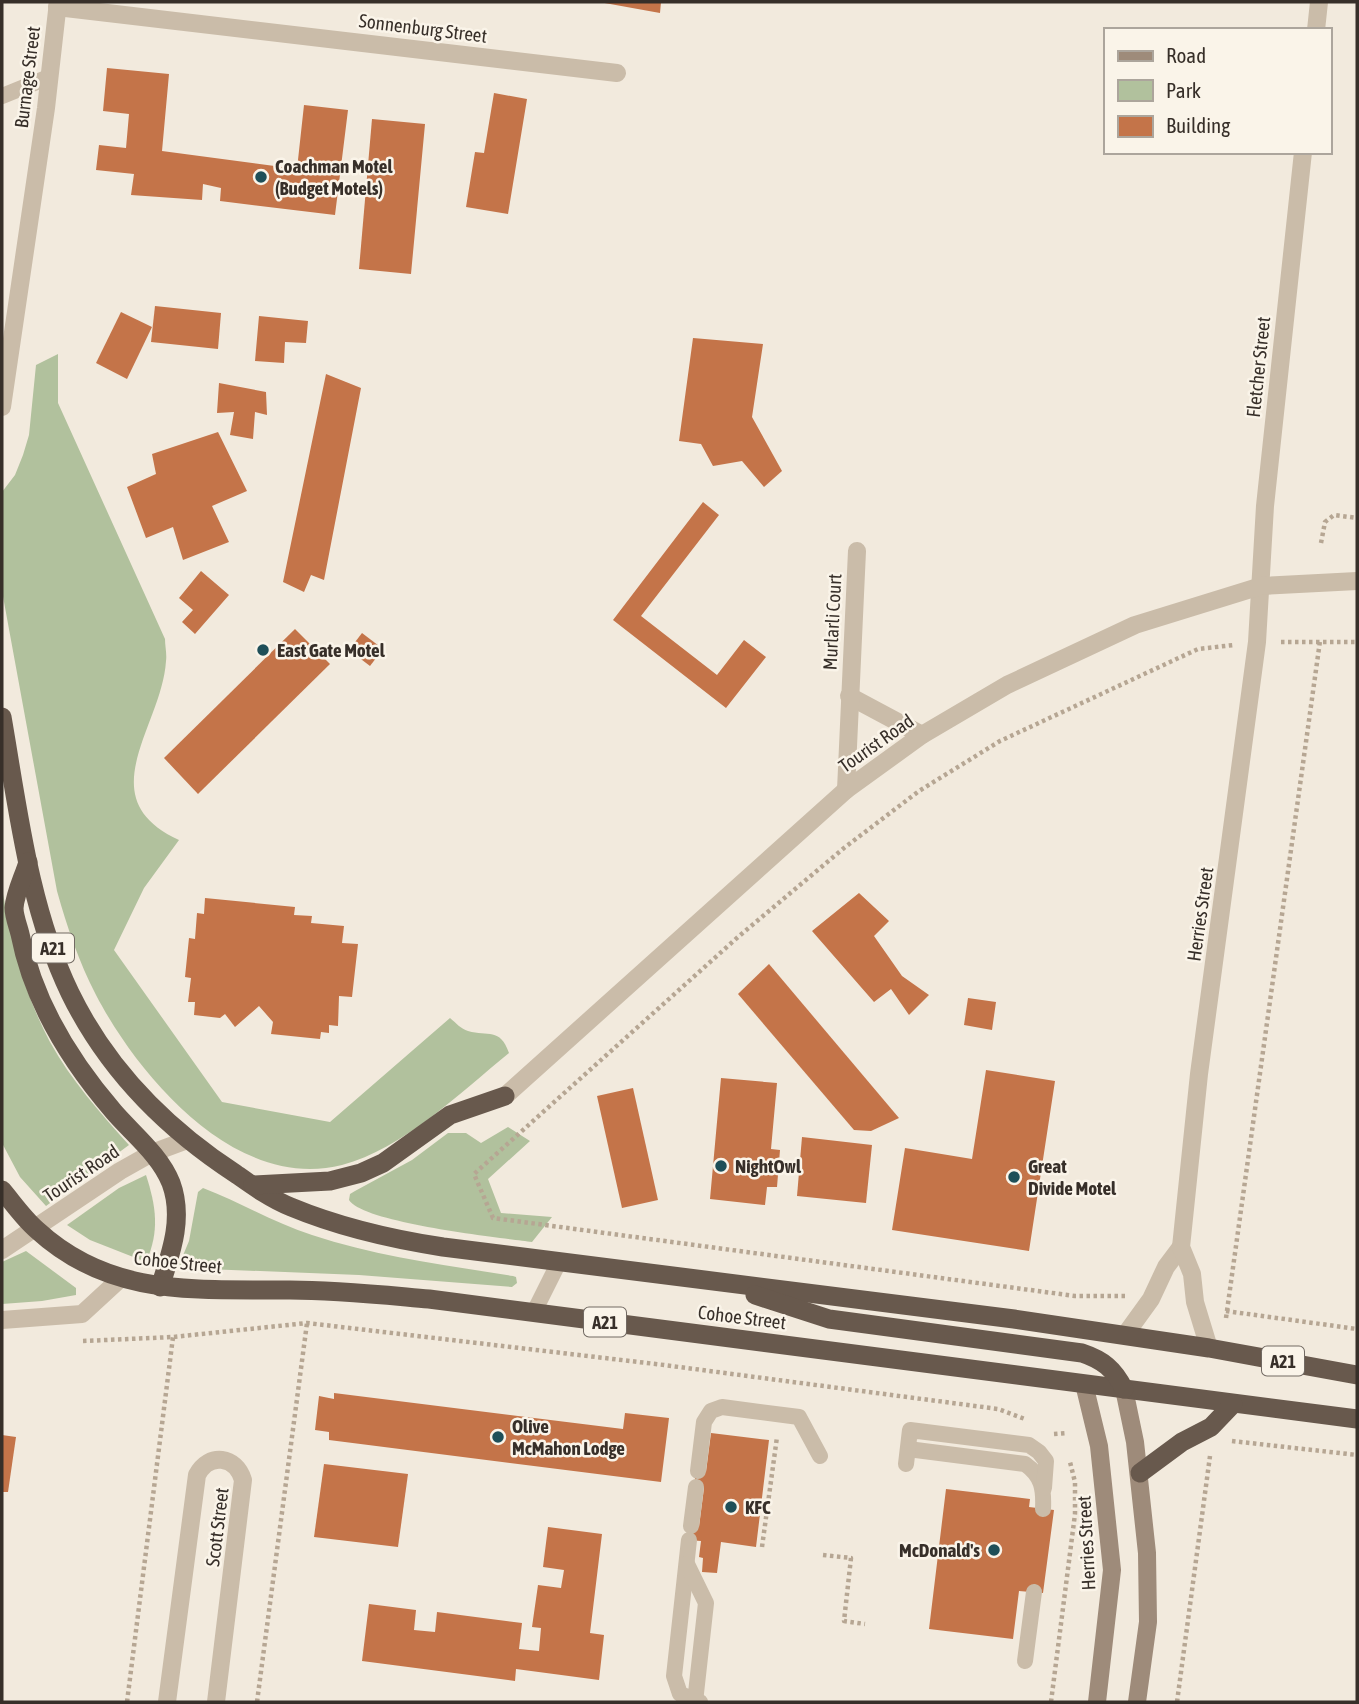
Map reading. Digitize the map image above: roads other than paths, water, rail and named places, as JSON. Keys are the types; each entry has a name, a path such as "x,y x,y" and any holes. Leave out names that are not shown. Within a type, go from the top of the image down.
{"highway":[{"name":"A21","path":"2,717 28,861 43,918 70,992 110,1059 136,1091 187,1140 252,1185"},
{"path":"28,861 15,908 22,945 40,1000 93,1088 152,1153 171,1184 177,1213 173,1247 160,1287"},
{"path":"252,1185 330,1181 361,1173 383,1163 450,1115 505,1096"},
{"name":"Cohoe Street","path":"252,1185 288,1206 391,1238 443,1247 1125,1335 1357,1375"},
{"name":"A21","path":"2,1190 35,1229 77,1260 120,1279"},
{"name":"Cohoe Street","path":"120,1279 160,1287 349,1292 534,1312 1357,1419"},
{"path":"708,1280 829,1318 1082,1353 1097,1358 1111,1368 1124,1390"},
{"path":"1140,1473 1182,1442 1211,1427 1233,1404"}],"main road":[{"name":"Herries Street","path":"1084,1384 1099,1446 1112,1570 1097,1702"},
{"path":"1124,1390 1132,1419 1140,1473 1147,1553 1148,1601 1137,1702"}],"street":[{"path":"1316,28 1319,2"},
{"name":"Sonnenburg Street","path":"57,4 617,73"},
{"name":"Burnage Street","path":"2,407 57,4"},
{"name":"Fletcher Street","path":"1261,586 1265,506 1303,154"},
{"name":"Murlarli Court","path":"846,790 856,551"},
{"name":"Tourist Road","path":"505,1096 846,790 922,736 1007,685 1135,625 1261,586 1357,581"},
{"name":"Herries Street","path":"1209,1348 1195,1302 1192,1274 1181,1247 1199,1074 1257,642 1261,586"},
{"name":"Murlarli Court","path":"849,696 922,736"},
{"name":"Tourist Road","path":"2,1250 120,1171 152,1153 187,1140"},
{"name":"Herries Street","path":"1125,1335 1151,1299 1166,1267 1181,1247"},
{"path":"2,1320 82,1314 120,1279"},
{"name":"Scott Street","path":"167,1702 197,1475 207,1462 222,1459 236,1466 243,1480 216,1702"}],"lane":[{"path":"2,96 49,77"},
{"path":"534,1312 559,1262"},
{"path":"687,1564 706,1603 698,1702 680,1694 674,1676 690,1533 704,1422 711,1411 722,1407 799,1417 820,1456"},
{"path":"907,1456 910,1430 1029,1445 1046,1461 1043,1509"},
{"path":"1025,1661 1034,1592"}],"place":[{"name":"Coachman Motel (Budget Motels)","path":"261,177"},
{"name":"East Gate Motel","path":"263,650"},
{"name":"NightOwl","path":"721,1166"},
{"name":"Great Divide Motel","path":"1014,1177"},
{"name":"Olive McMahon Lodge","path":"498,1437"},
{"name":"KFC","path":"731,1507"},
{"name":"McDonald's","path":"994,1550"}]}
